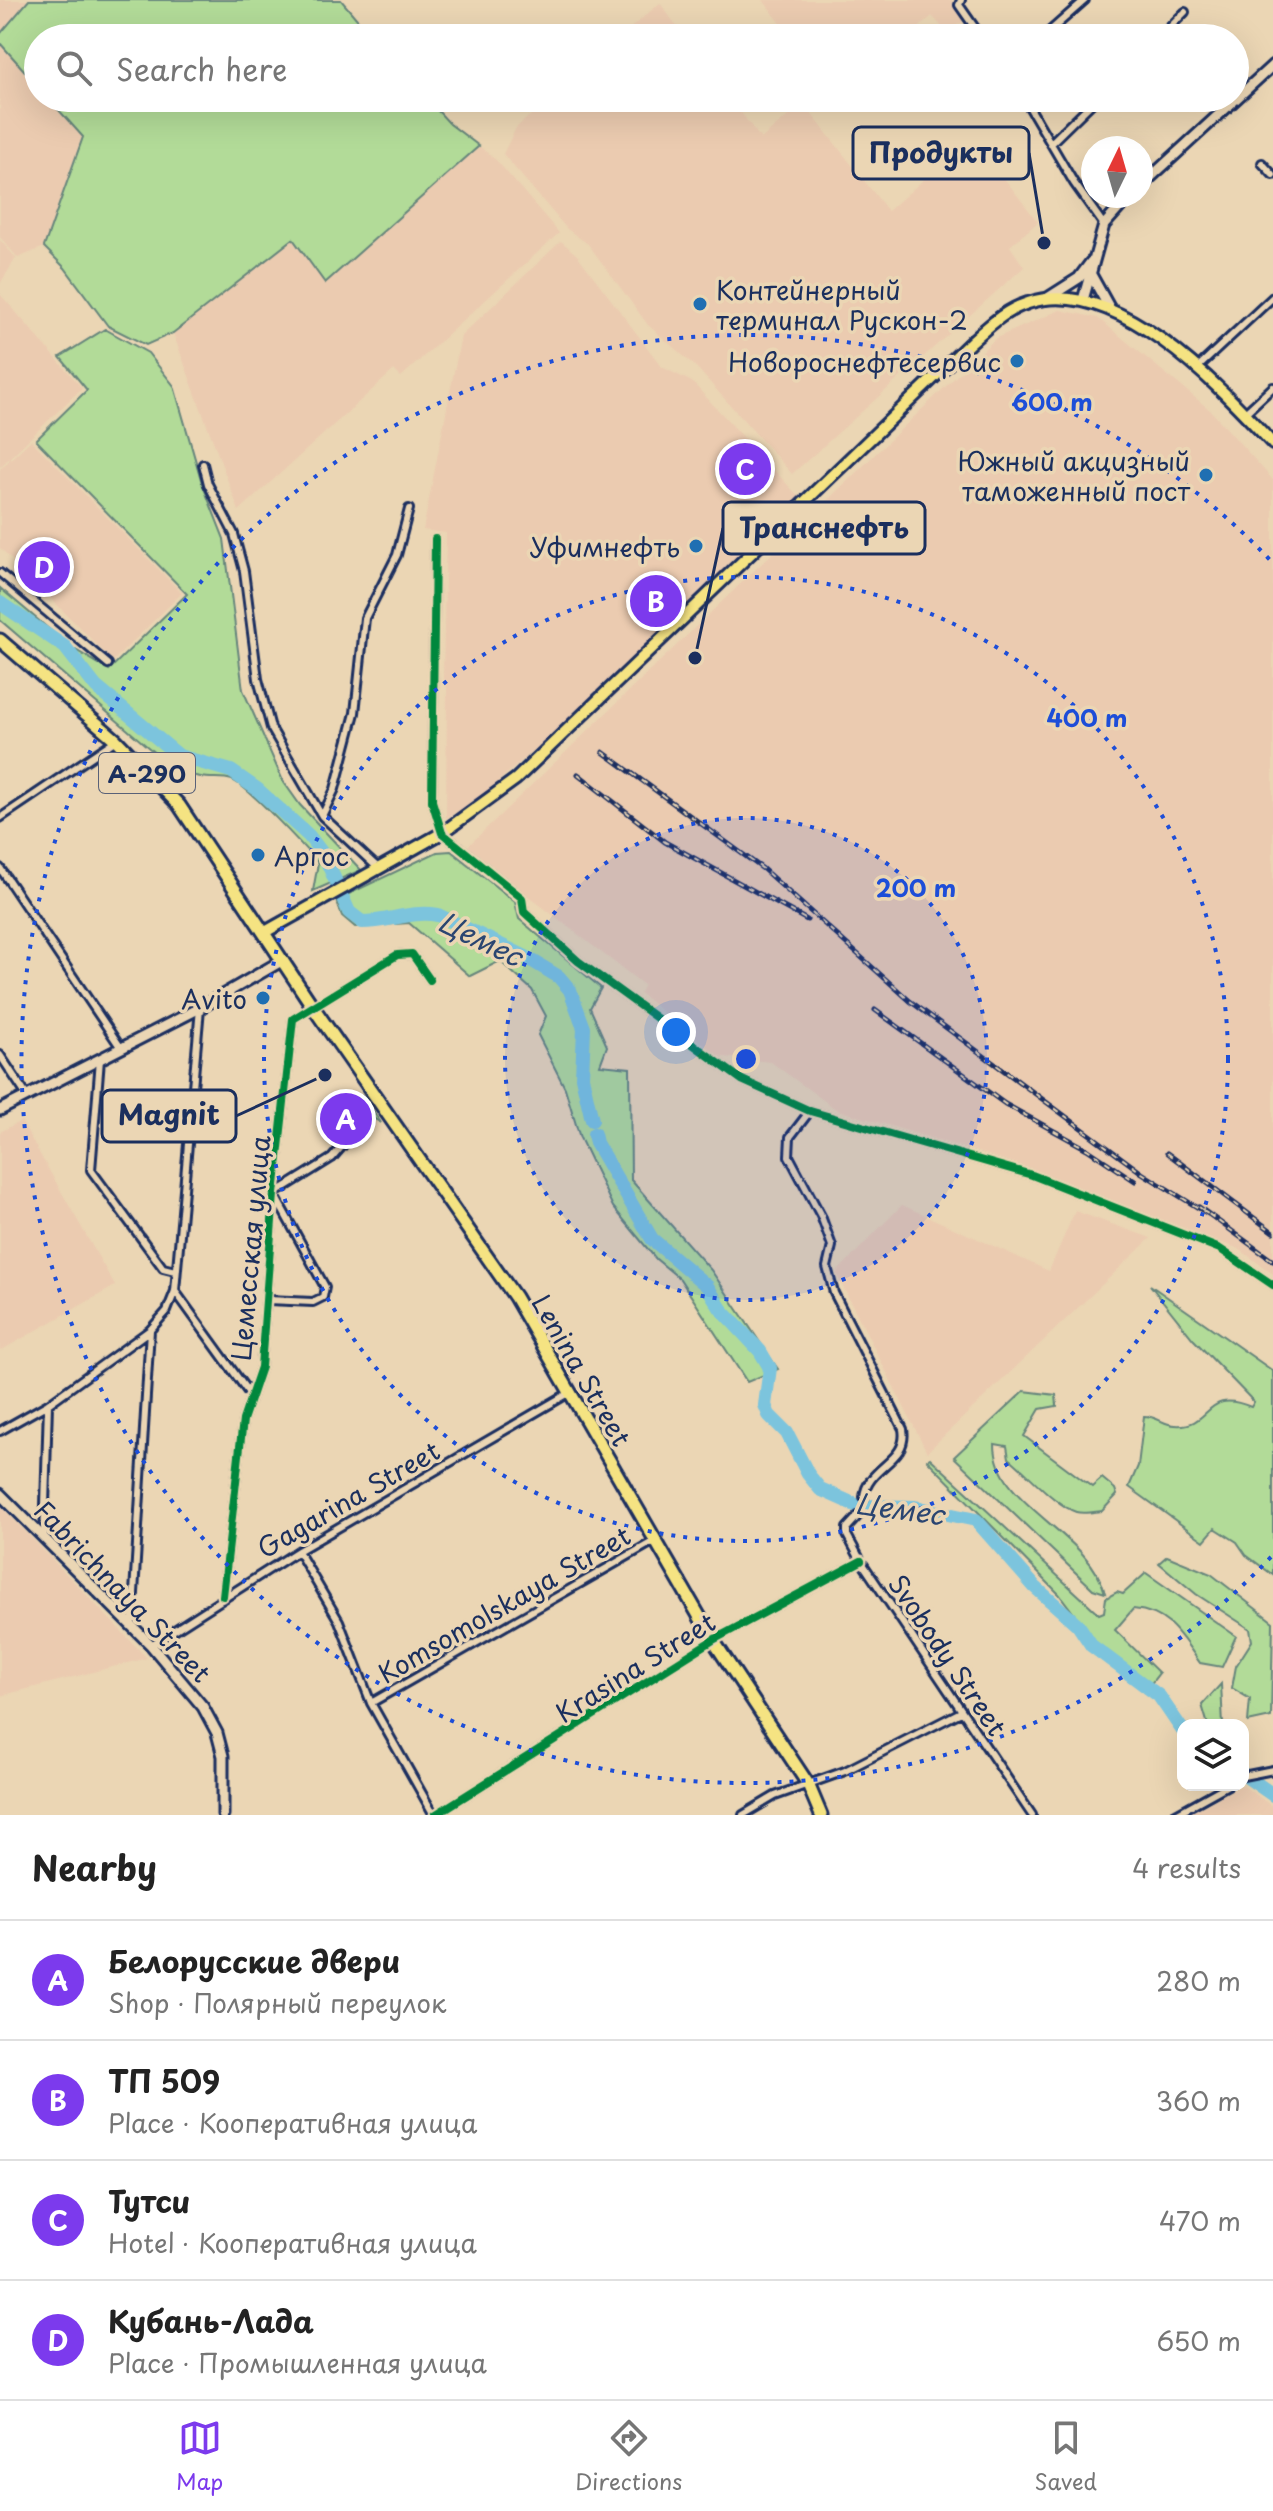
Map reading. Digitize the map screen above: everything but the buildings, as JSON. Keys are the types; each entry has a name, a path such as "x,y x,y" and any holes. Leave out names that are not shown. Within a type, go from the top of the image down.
{"highway":[{"name":"А-290","path":"0,640 116,740 179,805 265,932"},
{"name":"Lenina Street","path":"265,932 313,1007 488,1255 713,1640 808,1784 821,1815"}],"main road":[{"path":"265,932 441,830 516,779 994,321 1014,308 1046,299 1083,300 1110,309 1137,324 1196,369 1245,413 1273,444"}],"street":[{"path":"1058,24 1085,0"},
{"path":"960,3 973,24"},
{"path":"1173,24 1185,12"},
{"path":"1249,87 1273,65"},
{"path":"1032,112 1104,225"},
{"path":"1051,143 1083,112"},
{"path":"1153,175 1222,112"},
{"path":"1262,163 1273,175"},
{"path":"1083,300 1104,225 1119,208"},
{"path":"1046,299 1079,278 1093,260"},
{"path":"1090,273 1110,309"},
{"path":"1196,369 1273,297"},
{"path":"1245,413 1273,387"},
{"path":"203,464 208,484 234,534 244,571 258,679 271,728 322,816 378,868"},
{"path":"322,816 335,789 355,713 365,618 397,555 409,509"},
{"path":"435,539 432,801 441,830 522,898 524,912 598,977 742,1080 810,1111 1032,1175 1220,1249 1273,1285"},
{"path":"0,573 108,664"},
{"path":"0,818 116,740"},
{"path":"0,868 121,1048"},
{"path":"313,1007 397,955 412,954 430,980"},
{"path":"0,1110 200,1008 283,960"},
{"name":"Цемесская улица","path":"223,1596 243,1420 261,1367 274,1194 293,1019 313,1007"},
{"path":"0,1431 48,1404 150,1330 167,1311 175,1291 200,1008"},
{"path":"0,1055 27,1096"},
{"path":"100,1059 91,1170 163,1268 175,1271"},
{"path":"810,1111 790,1137 789,1156 821,1216 832,1246 827,1267 834,1293 903,1429 905,1440 902,1450 871,1476 864,1497"},
{"path":"268,1300 313,1302 323,1297 325,1287 274,1194 332,1158 363,1122"},
{"path":"175,1291 251,1396"},
{"path":"132,1627 150,1330"},
{"name":"Gagarina Street","path":"151,1645 223,1596 569,1393"},
{"path":"44,1539 48,1404"},
{"name":"Fabrichnaya Street","path":"0,1494 151,1645 203,1707 217,1733 223,1756 223,1815"},
{"name":"Svobody Street","path":"858,1516 847,1528 847,1535 861,1561 1032,1815"},
{"name":"Komsomolskaya Street","path":"371,1703 656,1540"},
{"path":"298,1551 339,1621 371,1703 434,1815"},
{"name":"Krasina Street","path":"434,1815 713,1640 861,1561"},
{"path":"743,1815 775,1796 845,1771 961,1712"},
{"path":"1249,1775 1273,1770"},
{"path":"1174,1815 1217,1791"}],"shaded area":[{"path":"0,0 29,0 0,34"},
{"path":"763,0 952,0 968,19 959,24 939,24 932,16 923,24 781,24"},
{"path":"660,3 675,24 635,24"},
{"path":"0,43 24,70 24,112 61,112 83,137 44,247 18,258 0,237"},
{"path":"534,112 741,112 761,139 792,112 810,112 888,211 972,137 1038,222 1010,246 1024,267 792,474 696,367 648,325 588,244 567,229 503,154 516,128"},
{"path":"479,146 497,161 559,233 401,377 394,370 239,511 173,333 293,239 325,282"},
{"path":"0,240 16,258 0,284"},
{"path":"561,241 578,256 662,367 692,382 799,497 549,737 476,801 446,818 447,688 443,676 446,533 423,530 461,336"},
{"path":"0,294 82,388 0,467"},
{"path":"1060,310 1098,318 1210,410 1273,480 1273,1274 1239,1249 1014,1163 837,1110 771,1062 715,1056 640,993 644,985 466,848 996,338"},
{"path":"31,440 182,593 113,661 0,548 0,469"},
{"path":"21,1121 115,1286 0,1351 0,1132"},
{"path":"902,1205 1049,1271 1075,1211 1151,1238 927,1452 836,1273"},
{"path":"0,1505 147,1658 0,1696"},
{"path":"1249,1790 1273,1807 1273,1815 1187,1815 1231,1791"}],"green space":[{"path":"29,0 341,0 361,24 24,24 24,70 0,43 0,34"},
{"path":"61,112 439,112 479,146 325,283 293,239 173,333 146,345 108,326 65,268 44,247 83,137"},
{"path":"105,329 148,353 174,386 202,483 224,539 243,690 283,781 300,805 361,870 313,891 318,863 250,793 232,780 197,776 171,767 0,620 0,588 69,646 109,670 187,594 36,440 87,390 60,357"},
{"path":"451,851 515,902 519,919 601,988 590,1008 607,1046 600,1065 630,1068 631,1180 711,1270 778,1369 747,1382 680,1279 656,1259 613,1207 580,1138 565,1088 538,1035 546,1016 532,990 500,961 470,976 409,923 355,927 342,916 336,900 437,852"},
{"path":"361,1096 381,1123 359,1109 357,1102"},
{"path":"1150,1285 1273,1371 1273,1575 1246,1555 1237,1542 1215,1528 1204,1541 1129,1487 1138,1466 1144,1416 1171,1425 1187,1424 1224,1402 1251,1407 1254,1402 1193,1339"},
{"path":"1024,1391 1056,1395 1057,1406 1040,1409 1024,1436 1092,1487 1102,1478 1115,1489 1117,1495 1102,1511 1076,1512 1051,1496 1009,1458 1007,1446 995,1444 999,1466 1010,1485 1026,1502 1081,1552 1096,1571 1105,1593 1093,1589 954,1457"},
{"path":"930,1458 1099,1614 1104,1612 1106,1598 1117,1592 1123,1594 1146,1573 1236,1636 1222,1667 1200,1663 1165,1620 1133,1609 1115,1630 1159,1673 1149,1686 1096,1643 1059,1594 927,1460"},
{"path":"1167,1556 1211,1574 1273,1622 1271,1717 1249,1722 1250,1699 1232,1688 1236,1666 1252,1641 1250,1629 1196,1594 1159,1563"},
{"path":"1221,1684 1223,1719 1206,1719 1202,1705"}],"waterway":[{"name":"Цемес","path":"0,603 65,647 96,687 179,756 231,771 257,789 309,836 325,857 349,912 362,922 419,914 438,915 526,957 559,977 570,990 584,1028 582,1077 592,1120"},
{"name":"Цемес","path":"594,1134 596,1143 652,1239 707,1286 721,1309 760,1351 770,1368 765,1405 769,1415 787,1433 808,1474 820,1489 858,1506 915,1507 976,1520 1035,1587 1078,1625 1092,1646 1159,1696 1177,1722"},
{"name":"Цемес","path":"1249,1778 1273,1795"}],"railway":[{"path":"603,752 763,869 910,1001 1142,1173 1208,1214"},
{"path":"578,774 665,842 807,920"},
{"path":"875,1010 1005,1104 1087,1149 1135,1181"},
{"path":"1167,1153 1273,1232"},
{"path":"1199,1207 1273,1261"}],"cycle path":[{"path":"435,539 432,801 442,833 522,898 524,912 578,961 742,1080 810,1111 1032,1175 1220,1249 1273,1285"},
{"path":"223,1596 243,1420 261,1367 274,1194 293,1019 397,955 412,954 430,980"},
{"path":"435,1815 713,1640 861,1561"}],"place":[{"name":"Продукты","path":"1044,243"},
{"name":"Контейнерный терминал Рускон-2","path":"700,304"},
{"name":"Новороснефтесервис","path":"1017,361"},
{"name":"Тутси","path":"745,469"},
{"name":"Южный акцизный таможенный пост","path":"1206,475"},
{"name":"Уфимнефть","path":"696,546"},
{"name":"Кубань-Лада","path":"44,567"},
{"name":"ТП 509","path":"656,601"},
{"name":"Транснефть","path":"695,658"},
{"name":"Аргос","path":"258,855"},
{"name":"Avito","path":"263,998"},
{"name":"Magnit","path":"325,1075"},
{"name":"Белорусские двери","path":"346,1119"}]}
